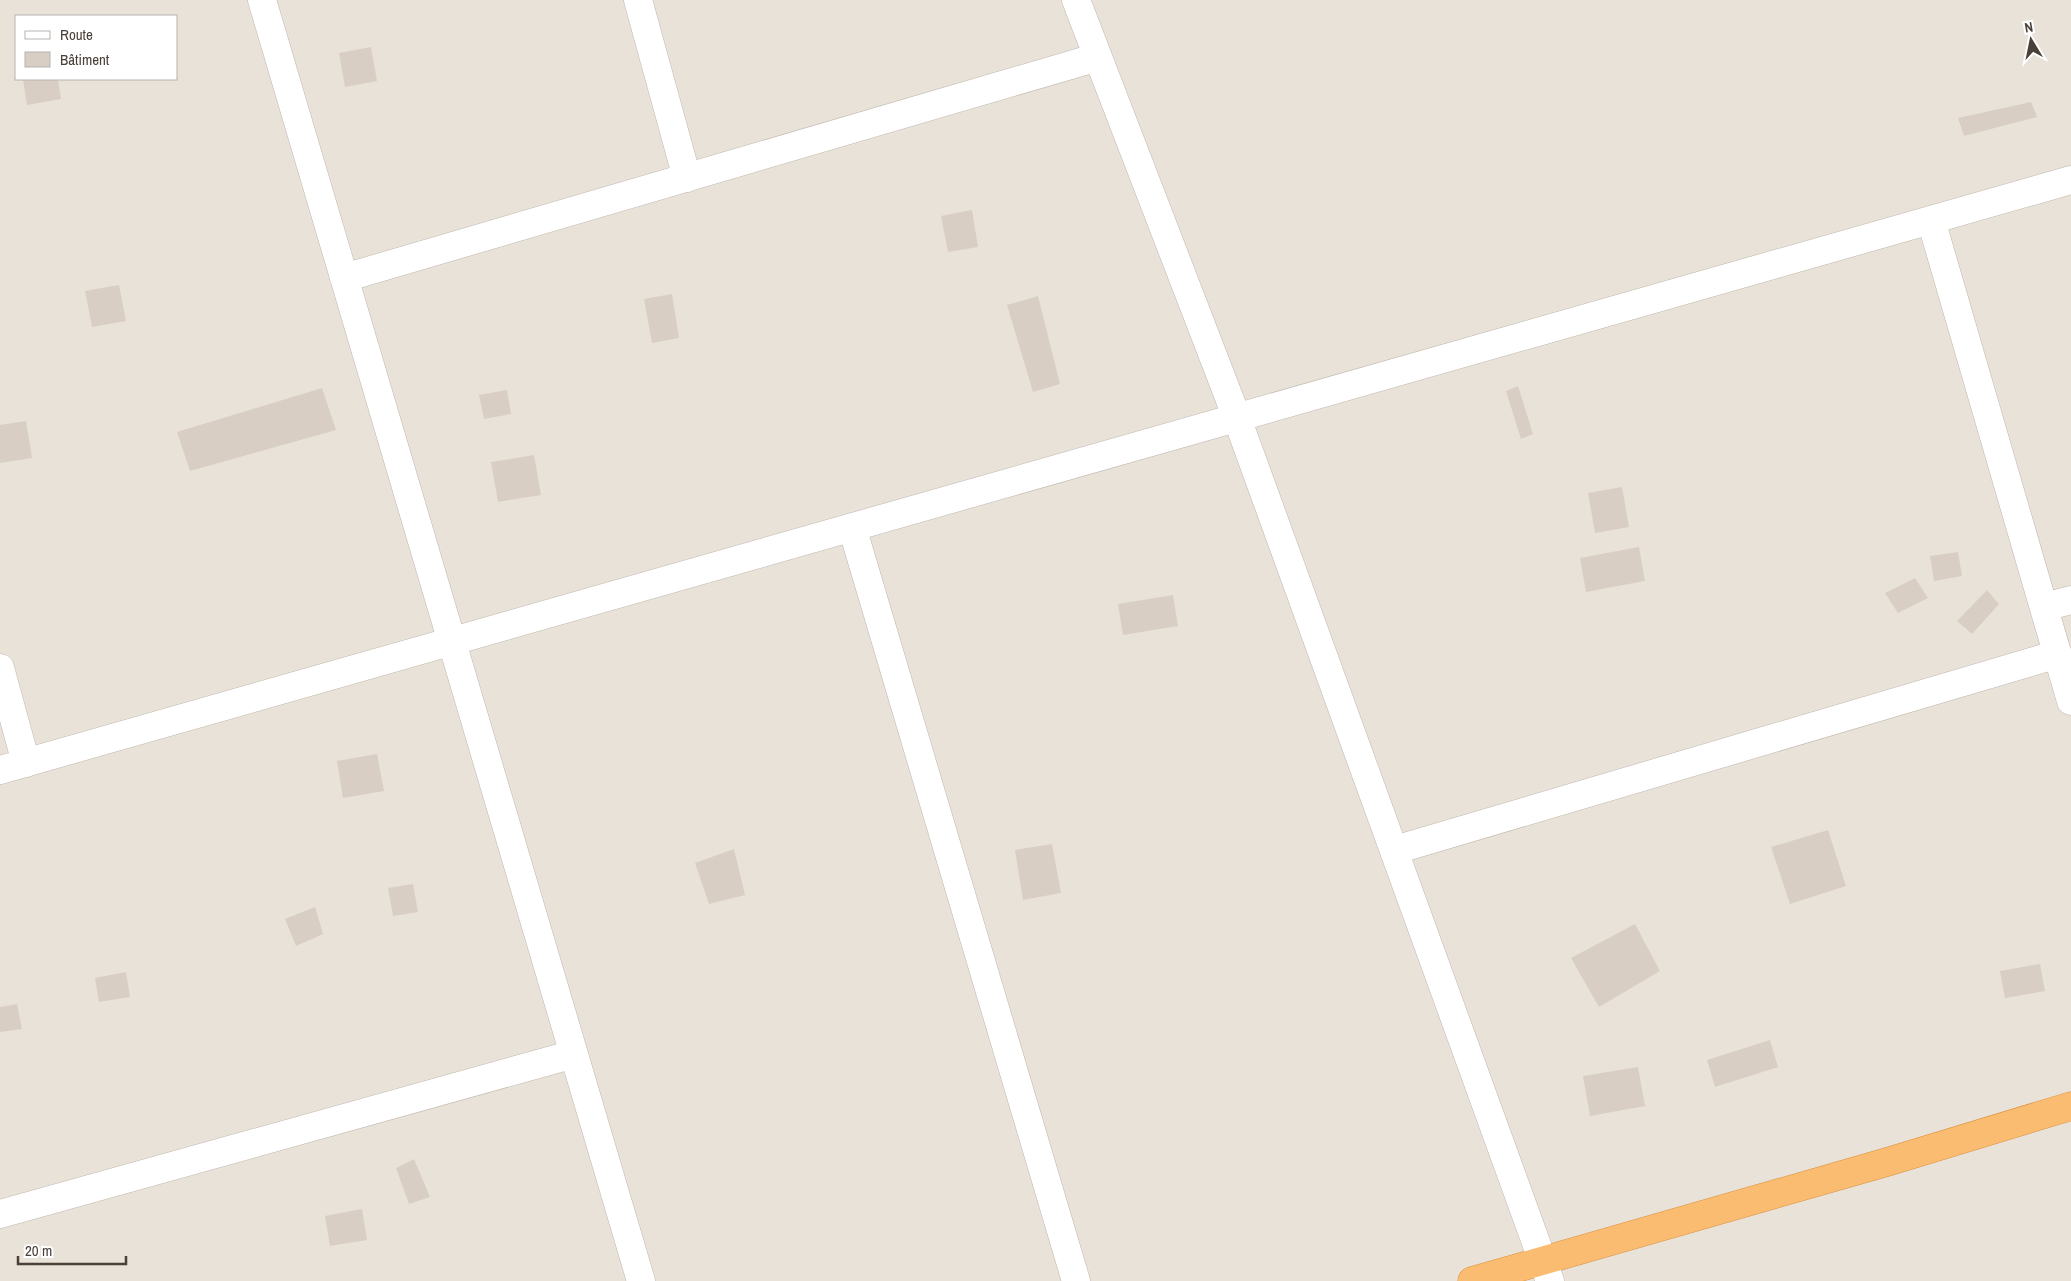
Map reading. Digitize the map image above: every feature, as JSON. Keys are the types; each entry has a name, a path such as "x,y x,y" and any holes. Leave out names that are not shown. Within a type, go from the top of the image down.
{"highway":[{"path":"1472,1281 1548,1271 2071,1106"}],"street":[{"path":"262,0 641,1281"},
{"path":"638,0 686,178"},
{"path":"1076,0 1237,418 1548,1271"},
{"path":"344,278 1098,57"},
{"path":"0,770 2071,180"},
{"path":"1931,220 2071,701"},
{"path":"852,527 1076,1281"},
{"path":"2044,608 2071,600"},
{"path":"1395,850 2058,654"},
{"path":"0,668 26,762"},
{"path":"0,1214 574,1054"}],"shaded area":[{"path":"0,0 2071,0 2071,1281 0,1281"}],"building":[{"path":"371,47 377,81 345,87 339,53"},
{"path":"23,80 58,80 61,99 27,105"},
{"path":"2031,102 2037,117 1964,136 1958,118"},
{"path":"972,210 978,247 948,252 941,216"},
{"path":"119,285 126,321 92,327 85,291"},
{"path":"672,294 679,338 652,343 644,299"},
{"path":"1038,296 1060,384 1033,392 1007,305"},
{"path":"1518,386 1533,434 1521,439 1506,391"},
{"path":"322,388 336,430 190,471 177,432"},
{"path":"507,390 511,414 484,419 479,395"},
{"path":"26,421 32,458 0,463 0,425"},
{"path":"534,455 541,495 498,502 491,462"},
{"path":"1622,487 1629,527 1595,533 1588,493"},
{"path":"1639,547 1645,581 1586,592 1580,558"},
{"path":"1958,552 1962,576 1934,581 1930,556"},
{"path":"1915,578 1928,598 1898,613 1885,593"},
{"path":"1987,590 1999,604 1972,634 1957,621"},
{"path":"1173,595 1178,626 1123,635 1118,604"},
{"path":"377,754 384,791 343,798 337,761"},
{"path":"1828,830 1846,886 1790,904 1771,847"},
{"path":"1052,844 1061,893 1023,900 1015,850"},
{"path":"734,849 745,895 709,904 695,863"},
{"path":"413,884 418,912 393,916 388,888"},
{"path":"315,907 323,934 296,946 285,919"},
{"path":"1635,924 1660,971 1599,1007 1571,958"},
{"path":"2040,964 2045,991 2005,998 2000,971"},
{"path":"126,972 130,997 99,1002 95,978"},
{"path":"17,1004 22,1029 0,1032 0,1007"},
{"path":"1770,1040 1778,1067 1715,1087 1707,1060"},
{"path":"1638,1067 1645,1106 1590,1116 1583,1076"},
{"path":"414,1159 430,1197 409,1204 396,1168"},
{"path":"362,1209 367,1240 330,1246 325,1216"}]}
